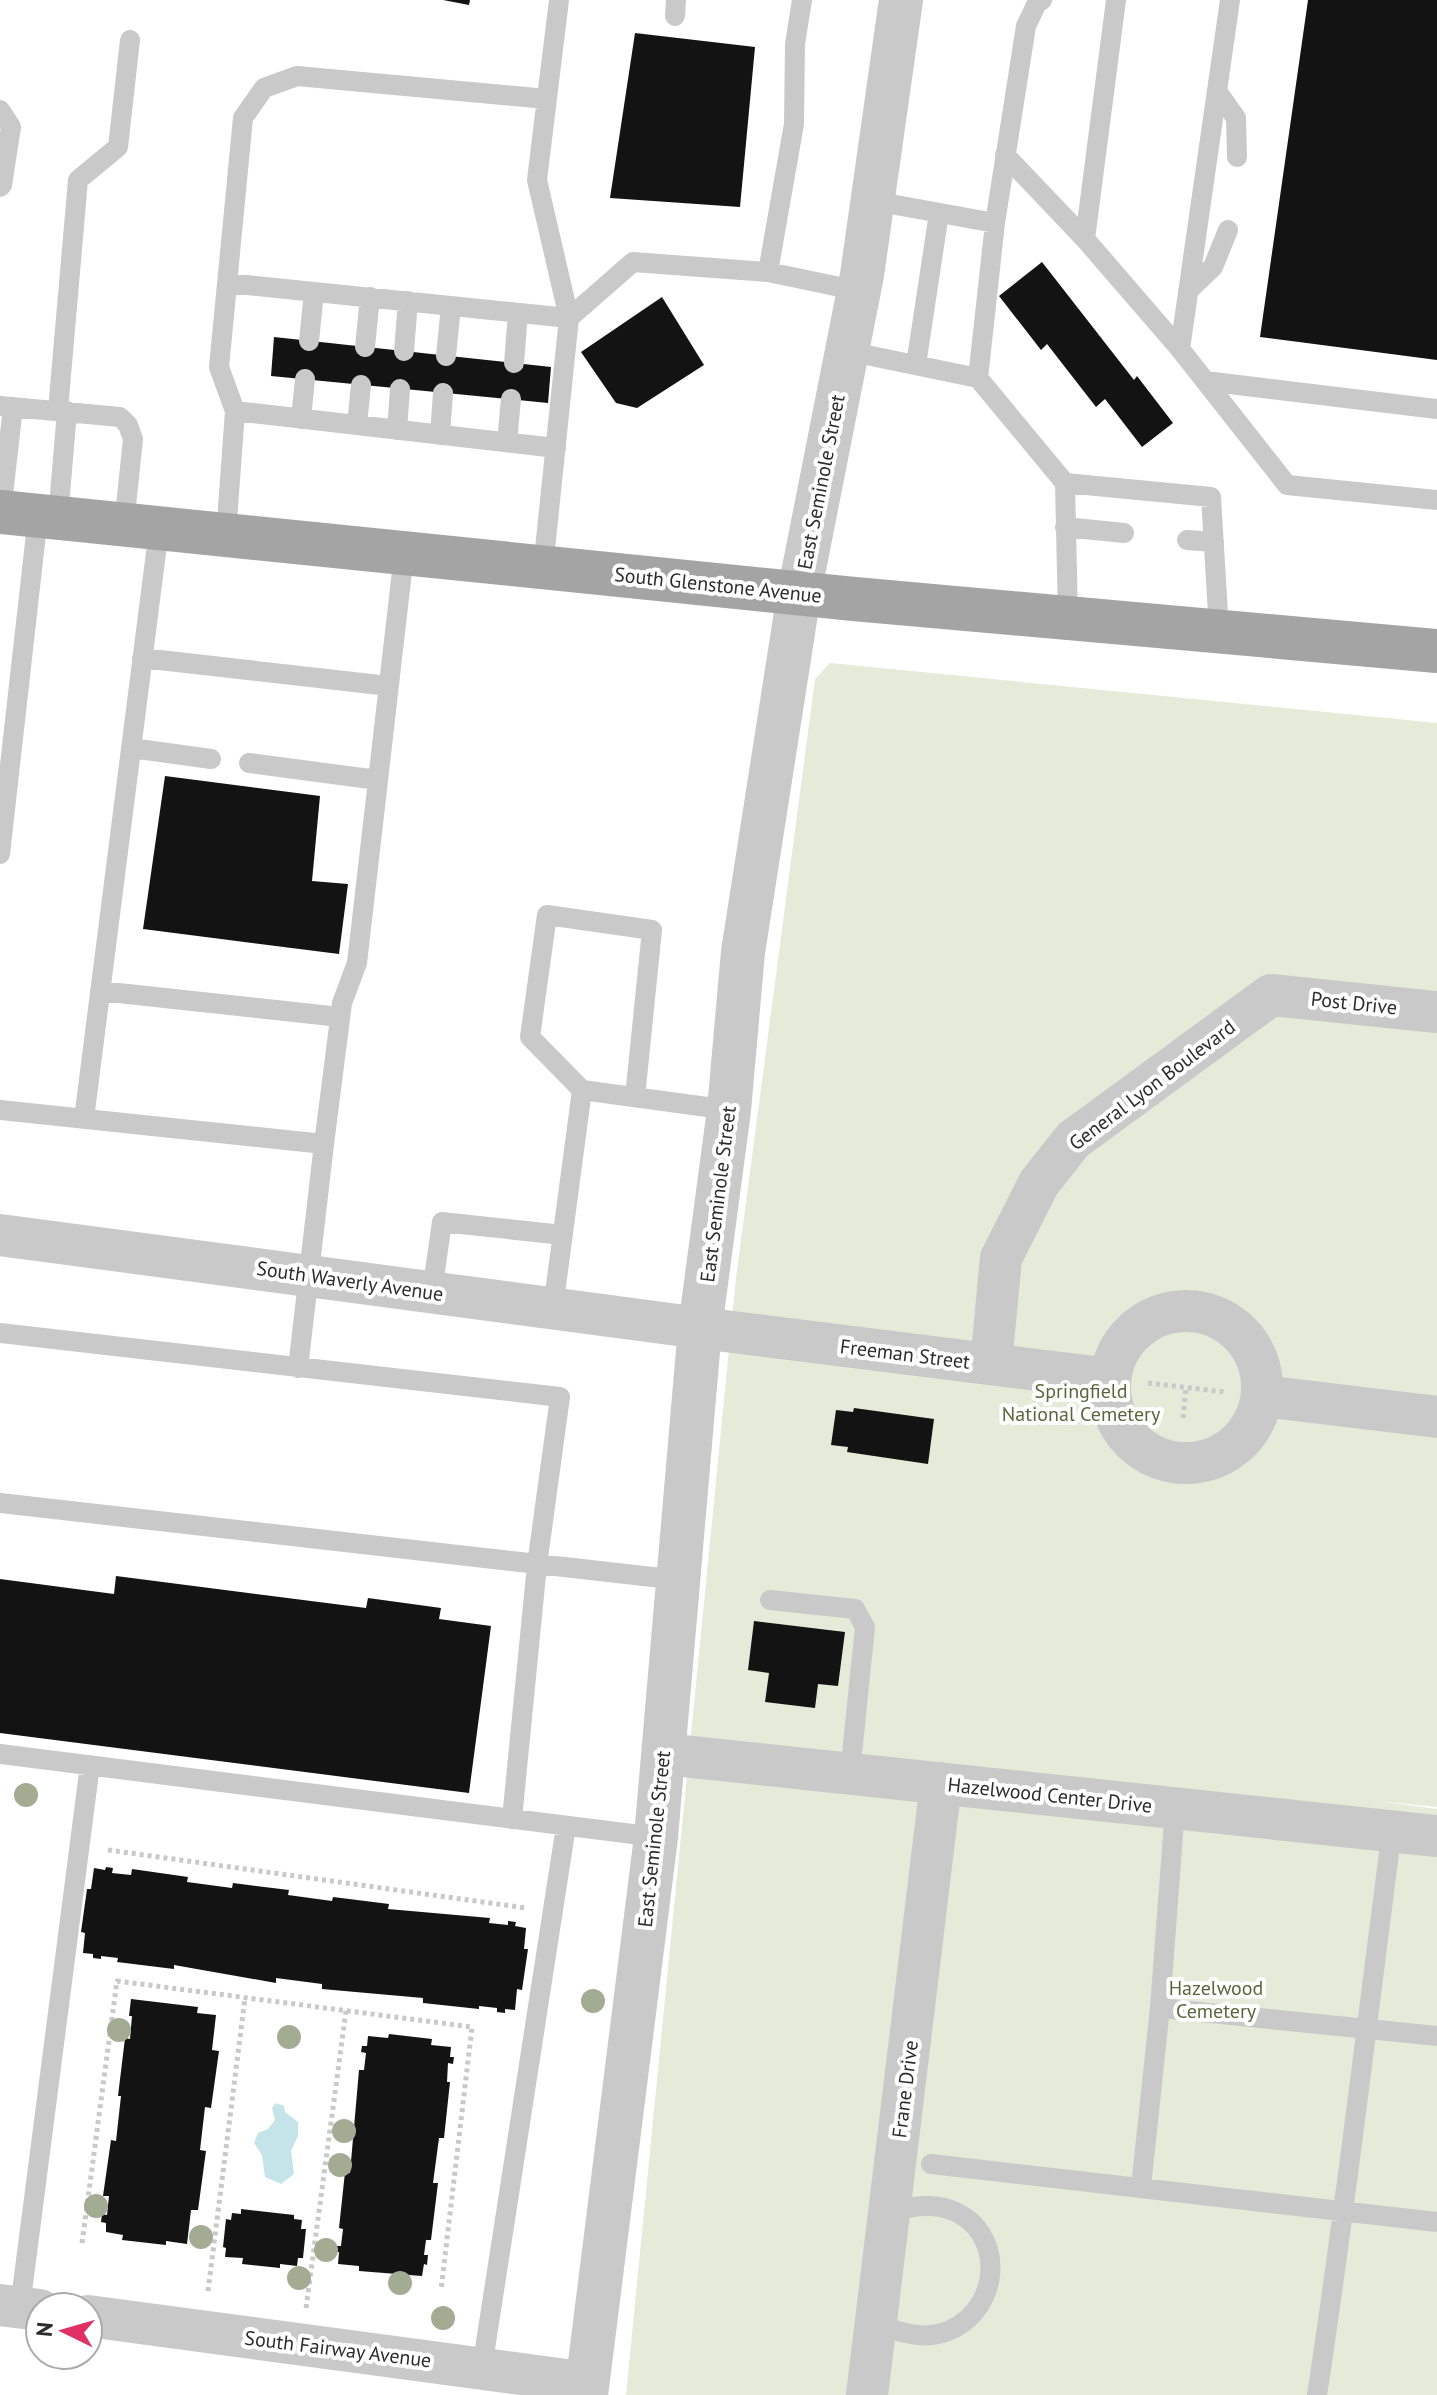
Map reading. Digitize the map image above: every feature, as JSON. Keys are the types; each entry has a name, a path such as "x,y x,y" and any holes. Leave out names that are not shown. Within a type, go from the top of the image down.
{"main road":[{"name":"South Glenstone Avenue","path":"24,515 799,594 1437,651"}],"street":[{"name":"East Seminole Street","path":"587,2389 656,1837 700,1328 729,1110 743,952 799,594 874,201 901,0"},
{"name":"Post Drive","path":"1271,995 1437,1012"},
{"name":"General Lyon Boulevard","path":"991,1364 1001,1258 1039,1183 1073,1140 1271,995"},
{"name":"South Waverly Avenue","path":"0,1235 700,1328"},
{"path":"1181,1311 1208,1313 1232,1325 1250,1345 1261,1369 1262,1396 1256,1419 1243,1439 1224,1454 1202,1463 1178,1464 1155,1457 1127,1435 1111,1403 1110,1379 1118,1353 1133,1332 1156,1317 1181,1311"},
{"name":"Freeman Street","path":"700,1328 1110,1379"},
{"path":"1262,1396 1437,1417"},
{"name":"Hazelwood Center Drive","path":"664,1754 1437,1836"},
{"name":"Frane Drive","path":"867,2395 941,1783"},
{"name":"South Fairway Avenue","path":"104,2318 482,2368 587,2389"}],"lane":[{"path":"543,568 569,318 537,180 559,0"},
{"path":"768,272 794,124 795,44 802,0"},
{"path":"978,378 995,223 1026,26 1037,3 1042,0"},
{"path":"1085,239 1116,0"},
{"path":"1180,349 1230,0"},
{"path":"24,515 63,410 78,180 118,147 130,40"},
{"path":"226,535 235,411 219,367 243,118 264,88 297,76 547,99"},
{"path":"1217,91 1236,118 1237,157"},
{"path":"0,110 11,127 0,187"},
{"path":"1005,155 1085,239 1180,349 1287,485 1437,500"},
{"path":"874,201 995,223"},
{"path":"916,365 939,213"},
{"path":"1188,291 1213,267 1228,230"},
{"path":"227,283 569,318 633,262 768,272 859,291"},
{"path":"309,341 314,292"},
{"path":"365,347 370,297"},
{"path":"404,351 408,301"},
{"path":"446,356 451,306"},
{"path":"514,363 518,313"},
{"path":"847,351 978,378 1065,483 1068,618"},
{"path":"301,419 305,379"},
{"path":"1205,381 1437,409"},
{"path":"357,425 361,385"},
{"path":"397,430 400,389"},
{"path":"440,435 443,393"},
{"path":"507,442 511,399"},
{"path":"0,854 24,515 6,406 120,417 128,425 133,439 142,527 142,658 84,1119"},
{"path":"235,411 556,448"},
{"path":"1065,483 1211,497 1219,630"},
{"path":"1065,527 1124,533"},
{"path":"1187,540 1214,542"},
{"path":"298,1368 342,1003 357,963 404,554"},
{"path":"142,658 389,686"},
{"path":"131,748 211,759"},
{"path":"249,763 378,780"},
{"path":"635,1097 652,930 547,915 530,1037 582,1090 729,1110"},
{"path":"100,991 340,1017"},
{"path":"553,1308 582,1090"},
{"path":"0,1110 324,1144"},
{"path":"432,1292 442,1222 563,1235"},
{"path":"0,1333 560,1397 537,1565 512,1819"},
{"path":"0,1503 679,1580"},
{"path":"770,1600 855,1609 865,1627 850,1773"},
{"path":"0,1754 656,1837"},
{"path":"12,2307 90,1765"},
{"path":"1141,2187 1160,2008 1175,1808"},
{"path":"482,2368 566,1826"},
{"path":"1317,2395 1345,2211 1392,1831"},
{"path":"1160,2008 1437,2036"},
{"path":"931,2164 1437,2222"},
{"path":"877,2326 935,2335 956,2328 973,2316 985,2298 991,2276 989,2254 981,2235 966,2219 946,2208 925,2205 890,2211"}],"path":[{"path":"1110,1379 1262,1396"},
{"path":"1183,1418 1186,1387"},
{"path":"79,1846 552,1911"},
{"path":"82,2243 117,1981 472,2027 441,2290"},
{"path":"203,2332 245,1998"},
{"path":"301,2344 346,2011"}],"green space":[{"name":"Springfield National Cemetery","path":"830,663 1437,723 1437,1807 1377,1801 1437,1809 1437,2395 626,2395 736,1278 815,679"}],"water":[{"path":"276,2103 284,2106 285,2112 298,2122 298,2136 291,2151 294,2174 281,2184 265,2177 262,2155 254,2143 258,2133 268,2129 275,2120 272,2108"}],"building":[{"path":"443,0 470,0 469,5"},
{"path":"1308,0 1437,0 1437,360 1260,337"},
{"path":"635,33 755,47 740,207 610,198"},
{"path":"1042,262 1134,380 1137,376 1173,423 1142,447 1105,399 1096,407 1047,344 1041,350 999,296"},
{"path":"662,297 704,365 637,408 616,403 581,352"},
{"path":"274,337 551,367 548,403 271,376"},
{"path":"165,776 320,796 312,881 348,884 339,954 143,929"},
{"path":"854,1408 934,1419 928,1464 847,1452 848,1447 831,1445 836,1410 853,1412"},
{"path":"116,1576 366,1608 368,1598 441,1608 439,1619 491,1626 469,1793 0,1733 0,1579 114,1594"},
{"path":"754,1621 845,1632 838,1686 818,1684 815,1708 765,1702 769,1673 748,1670"},
{"path":"106,1867 113,1868 112,1873 131,1875 132,1869 188,1877 187,1882 232,1888 233,1883 289,1890 288,1895 332,1901 333,1897 389,1904 388,1909 490,1918 489,1923 508,1925 508,1921 516,1922 515,1926 526,1928 524,1949 528,1949 522,1990 517,1989 515,2010 505,2009 505,2013 497,2012 497,2008 423,2003 423,1998 322,1989 322,1984 276,1978 276,1983 174,1965 174,1969 117,1962 118,1958 93,1958 93,1954 83,1953 85,1933 81,1932 87,1889 91,1889 94,1868 105,1870"},
{"path":"131,1999 198,2007 197,2013 216,2015 212,2050 219,2051 211,2108 205,2107 200,2150 206,2151 198,2210 191,2210 187,2244 122,2240 123,2235 106,2232 106,2223 101,2222 102,2214 107,2215 109,2196 103,2196 111,2140 116,2141 125,2038 130,2039"},
{"path":"389,2034 432,2039 431,2045 451,2047 450,2057 454,2057 453,2064 448,2063 447,2082 450,2082 444,2138 439,2138 433,2183 438,2183 431,2240 426,2240 424,2255 428,2255 427,2265 424,2264 422,2276 359,2271 359,2266 338,2264 339,2252 336,2252 337,2246 341,2246 343,2229 339,2228 345,2172 350,2173 359,2070 364,2070 366,2053 361,2052 362,2046 367,2046 368,2036 388,2038"},
{"path":"241,2209 294,2215 294,2219 302,2220 301,2229 306,2229 303,2258 298,2258 297,2266 280,2264 280,2268 242,2264 243,2258 225,2257 226,2219 231,2220 232,2213 241,2214"}],"park label":[{"name":"Hazelwood Cemetery","path":"1216,2000"}]}
